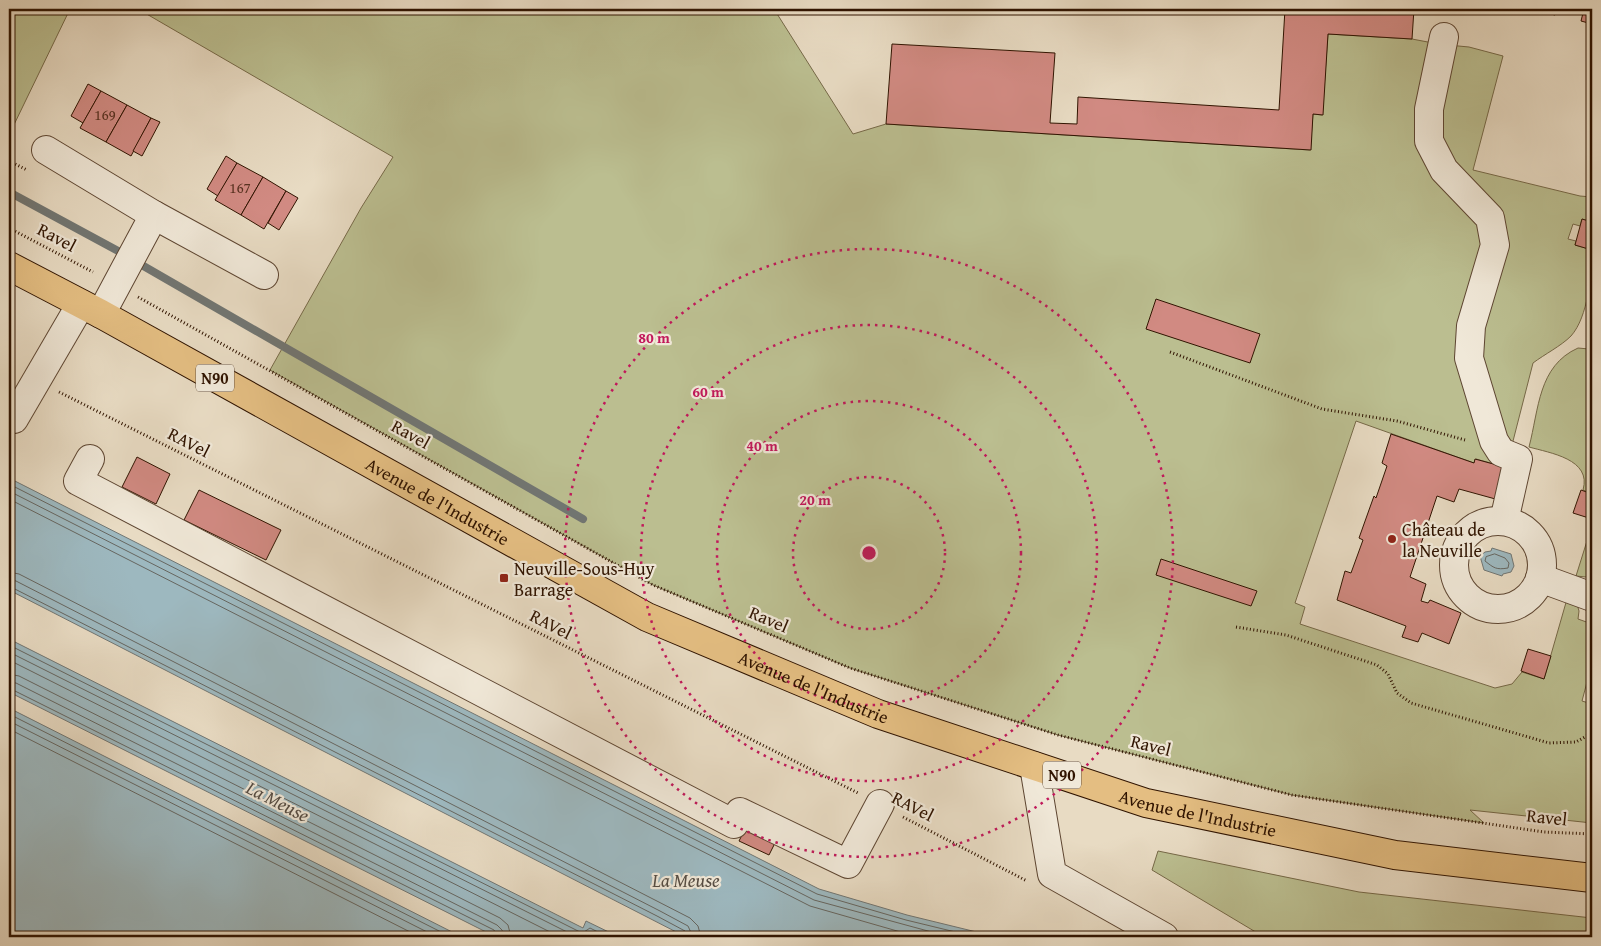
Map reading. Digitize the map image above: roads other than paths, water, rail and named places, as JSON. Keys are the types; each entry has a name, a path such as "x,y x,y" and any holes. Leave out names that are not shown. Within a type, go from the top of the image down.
{"main road":[{"name":"Avenue de l'Industrie","path":"9,266 91,309 647,617 878,714 1146,803 1395,855 1592,878"}],"street":[{"path":"1444,37 1429,109 1429,141 1444,170 1490,218 1495,245 1470,326 1469,358 1494,441 1500,452 1518,459 1504,521"},
{"path":"46,150 154,215 264,275"},
{"path":"14,419 35,380 91,309 117,285 154,215"},
{"path":"90,458 78,481 734,824 740,812 848,864 880,804"},
{"path":"1504,521 1527,532 1535,541 1540,552 1540,578 1534,590 1524,600 1511,607 1497,609 1483,606 1471,599 1461,589 1456,576 1454,562 1457,548 1465,536 1476,526 1504,521"},
{"path":"1540,578 1592,597"},
{"path":"1034,766 1054,885 1164,937"}],"water":[{"name":"La Meuse","path":"9,478 819,889 907,915 997,937 686,937 9,590"},
{"path":"1492,548 1511,554 1514,566 1511,572 1502,576 1484,570 1480,556 1485,552 1491,551"},
{"name":"La Meuse","path":"9,639 583,928 586,921 619,937 496,937 9,692"},
{"name":"La Meuse","path":"9,708 462,937 9,937"}],"waterway":[{"path":"9,192 120,252"},
{"path":"140,264 583,519"}],"place":[{"name":"Château de la Neuville","path":"1392,539"},
{"name":"Neuville-Sous-Huy Barrage","path":"504,578"}]}
